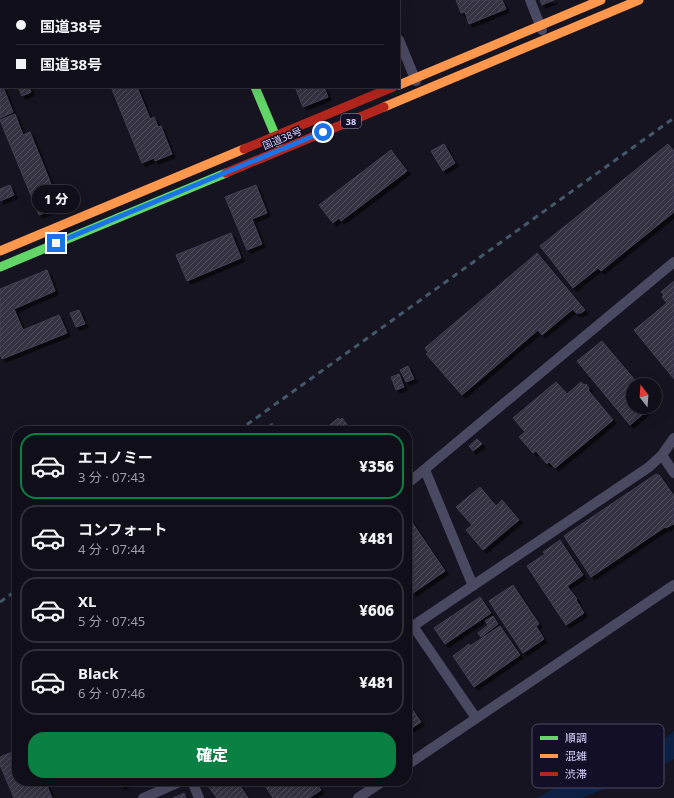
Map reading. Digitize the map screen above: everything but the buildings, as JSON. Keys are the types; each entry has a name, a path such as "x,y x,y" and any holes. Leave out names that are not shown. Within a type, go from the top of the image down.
{"main road":[{"path":"400,84 601,0"},
{"name":"国道38号","path":"0,267 639,0"},
{"path":"255,88 282,150"},
{"name":"国道38号","path":"0,251 391,88"}],"street":[{"path":"530,0 546,38"},
{"path":"400,42 420,91"},
{"path":"412,480 674,262"},
{"path":"412,627 649,467 662,455 674,438"},
{"path":"662,455 674,473"},
{"path":"425,470 473,586"},
{"path":"412,762 674,585"},
{"path":"412,631 476,718"},
{"path":"143,798 171,786"},
{"path":"194,786 199,798"},
{"path":"358,798 376,786"}],"water":[{"path":"674,731 674,759 664,764 664,739"},
{"path":"606,788 582,798 536,798 553,789"}],"railway":[{"path":"245,426 674,118"},
{"path":"0,602 12,594"}],"traffic: fast":[{"path":"255,88 279,144"},
{"path":"0,267 226,173"}],"traffic: slow":[{"path":"400,85 601,0"},
{"path":"384,107 639,0"},
{"path":"0,251 244,149"}],"traffic: jam":[{"path":"244,149 391,88"},
{"path":"226,173 384,107"}],"route":[{"path":"56,243 323,132"}]}
